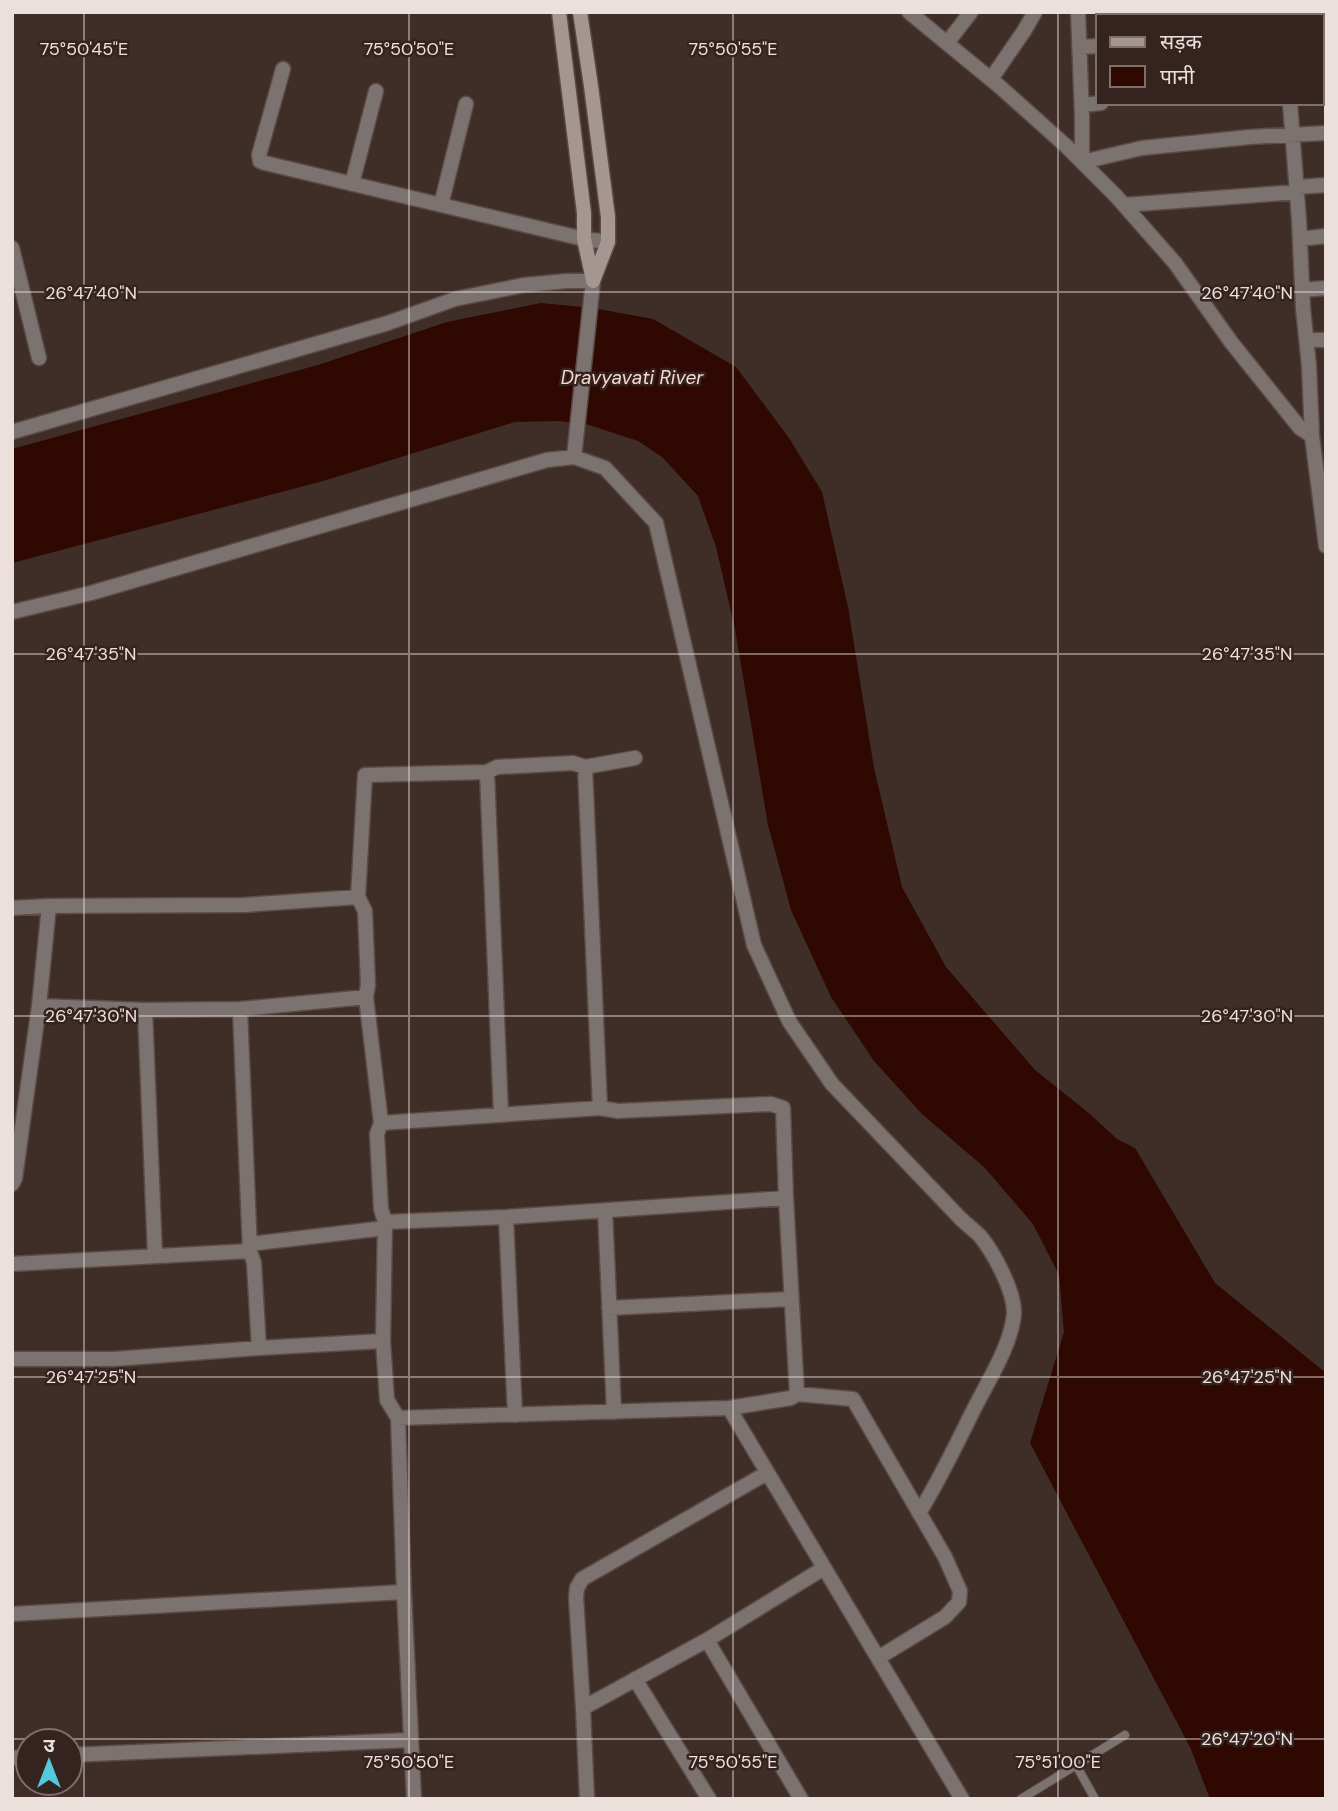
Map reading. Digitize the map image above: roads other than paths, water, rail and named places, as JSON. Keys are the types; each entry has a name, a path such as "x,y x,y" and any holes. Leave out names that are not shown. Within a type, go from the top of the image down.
{"street":[{"path":"559,12 584,213 584,239 593,281"},
{"path":"574,457 593,281 608,242 608,217 580,12"},
{"path":"910,12 991,79 1082,162 1124,205 1175,263 1231,342 1300,428 1317,443"},
{"path":"947,43 971,12"},
{"path":"991,79 1035,12"},
{"path":"1078,12 1082,162"},
{"path":"1079,47 1096,46"},
{"path":"282,69 259,155 260,160 265,163 584,239 608,242"},
{"path":"352,184 376,90"},
{"path":"441,205 466,104"},
{"path":"1082,105 1096,104"},
{"path":"1290,105 1302,290 1326,546"},
{"path":"1082,162 1142,148 1250,137 1326,133"},
{"path":"1124,205 1326,185"},
{"path":"1300,239 1326,236"},
{"path":"12,248 39,358"},
{"path":"12,432 388,323 455,299 524,285 593,281"},
{"path":"1302,290 1326,288"},
{"path":"1307,340 1326,340"},
{"path":"12,612 91,593 547,460 574,457 606,467 656,523 754,945 789,1021 832,1084 980,1236 1007,1283 1014,1313 1011,1330 940,1480 919,1513"},
{"path":"414,1799 398,1418 387,1400 383,1341 385,1224 381,1209 377,1134 381,1123 366,997 368,985 365,911 358,897 365,775 487,772 498,767 560,763 585,767 635,758"},
{"path":"585,767 600,1108"},
{"path":"487,772 501,1115"},
{"path":"12,908 244,905 358,897"},
{"path":"12,1184 39,1006 49,906"},
{"path":"39,1006 145,1010 240,1009 366,997"},
{"path":"240,1009 250,1248 254,1263 259,1348"},
{"path":"145,1010 155,1255"},
{"path":"381,1123 600,1108 618,1111 771,1104 783,1108 797,1394"},
{"path":"12,1264 250,1248 385,1224 786,1198"},
{"path":"605,1210 614,1412"},
{"path":"506,1217 515,1415"},
{"path":"609,1308 791,1299"},
{"path":"12,1359 114,1359 383,1341"},
{"path":"398,1418 729,1408 791,1398 797,1394 853,1399 945,1557 960,1591 959,1602 945,1617 878,1658"},
{"path":"729,1408 962,1799"},
{"path":"587,1799 577,1588 582,1579 767,1472"},
{"path":"583,1708 707,1640 824,1568"},
{"path":"12,1614 404,1592"},
{"path":"707,1640 801,1799"},
{"path":"635,1679 709,1799"},
{"path":"84,1754 411,1740"}],"lane":[{"path":"1021,1799 1125,1735"},
{"path":"1076,1765 1095,1799"}],"water":[{"name":"Dravyavati River","path":"541,303 593,308 653,319 736,367 789,438 822,492 848,607 874,768 902,887 946,967 1035,1070 1117,1139 1135,1148 1215,1283 1326,1373 1326,1799 1210,1799 1190,1747 1030,1443 1064,1332 1059,1275 1033,1224 984,1167 922,1114 874,1061 831,997 791,910 768,825 735,629 716,547 698,496 662,457 638,441 586,424 557,421 515,422 323,481 12,563 12,449 318,365 447,322"}]}
